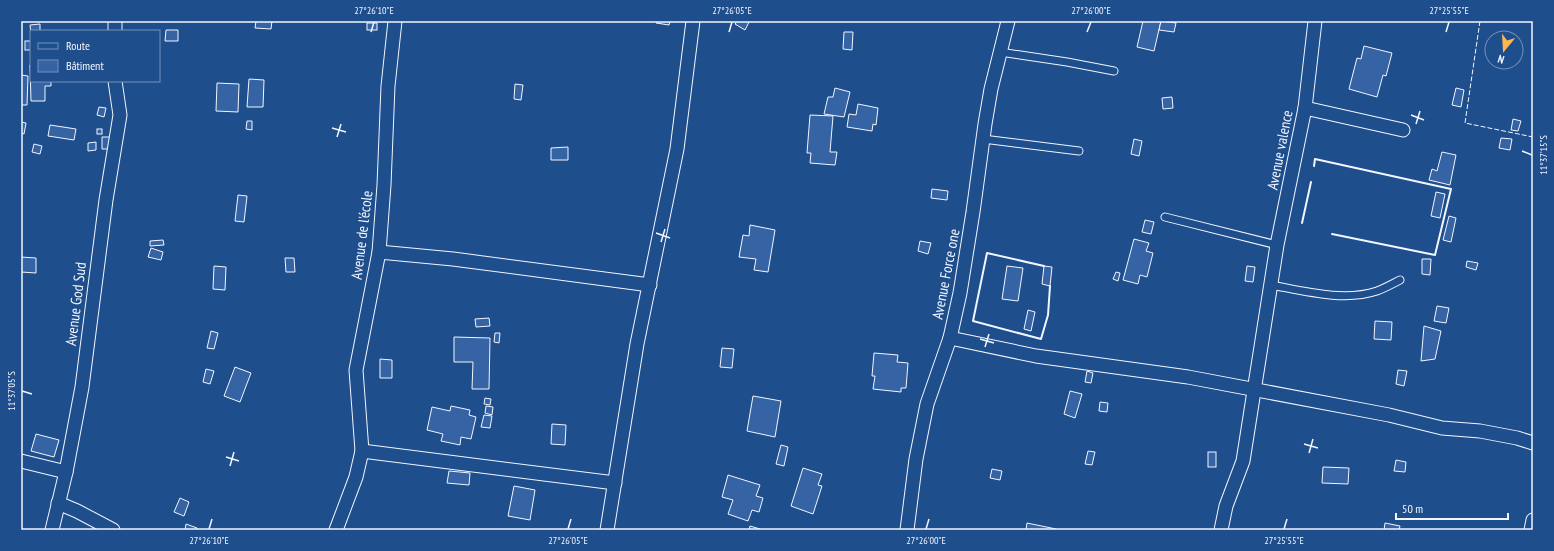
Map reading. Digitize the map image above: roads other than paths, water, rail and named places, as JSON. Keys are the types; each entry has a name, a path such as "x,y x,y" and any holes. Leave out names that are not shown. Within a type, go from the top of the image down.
{"street":[{"name":"Avenue de l'école","path":"336,530 356,477 362,451 356,370 379,252 384,186 388,86 395,21"},
{"path":"608,530 637,344 678,149 693,21"},
{"name":"Avenue Force one","path":"906,530 916,459 927,404 950,338 973,212 983,139 1000,52 1008,21"},
{"name":"Avenue valence","path":"1221,530 1226,506 1243,461 1253,389 1277,245 1305,108 1315,21"},
{"name":"Avenue God Sud","path":"52,530 66,472 82,387 106,200 120,115 115,82"},
{"path":"1305,108 1403,130"},
{"path":"379,252 453,259 650,285"},
{"path":"950,338 1036,356 1188,377 1389,415 1442,428 1517,438 1533,443"},
{"path":"362,451 615,483"},
{"path":"21,461 66,472"},
{"path":"58,503 113,530"},
{"path":"1531,530 1533,520"}],"lane":[{"path":"1000,52 1114,71"},
{"path":"983,139 1079,151"},
{"path":"1165,217 1277,245"},
{"path":"1271,285 1318,294 1348,295 1377,291 1400,280"}]}
